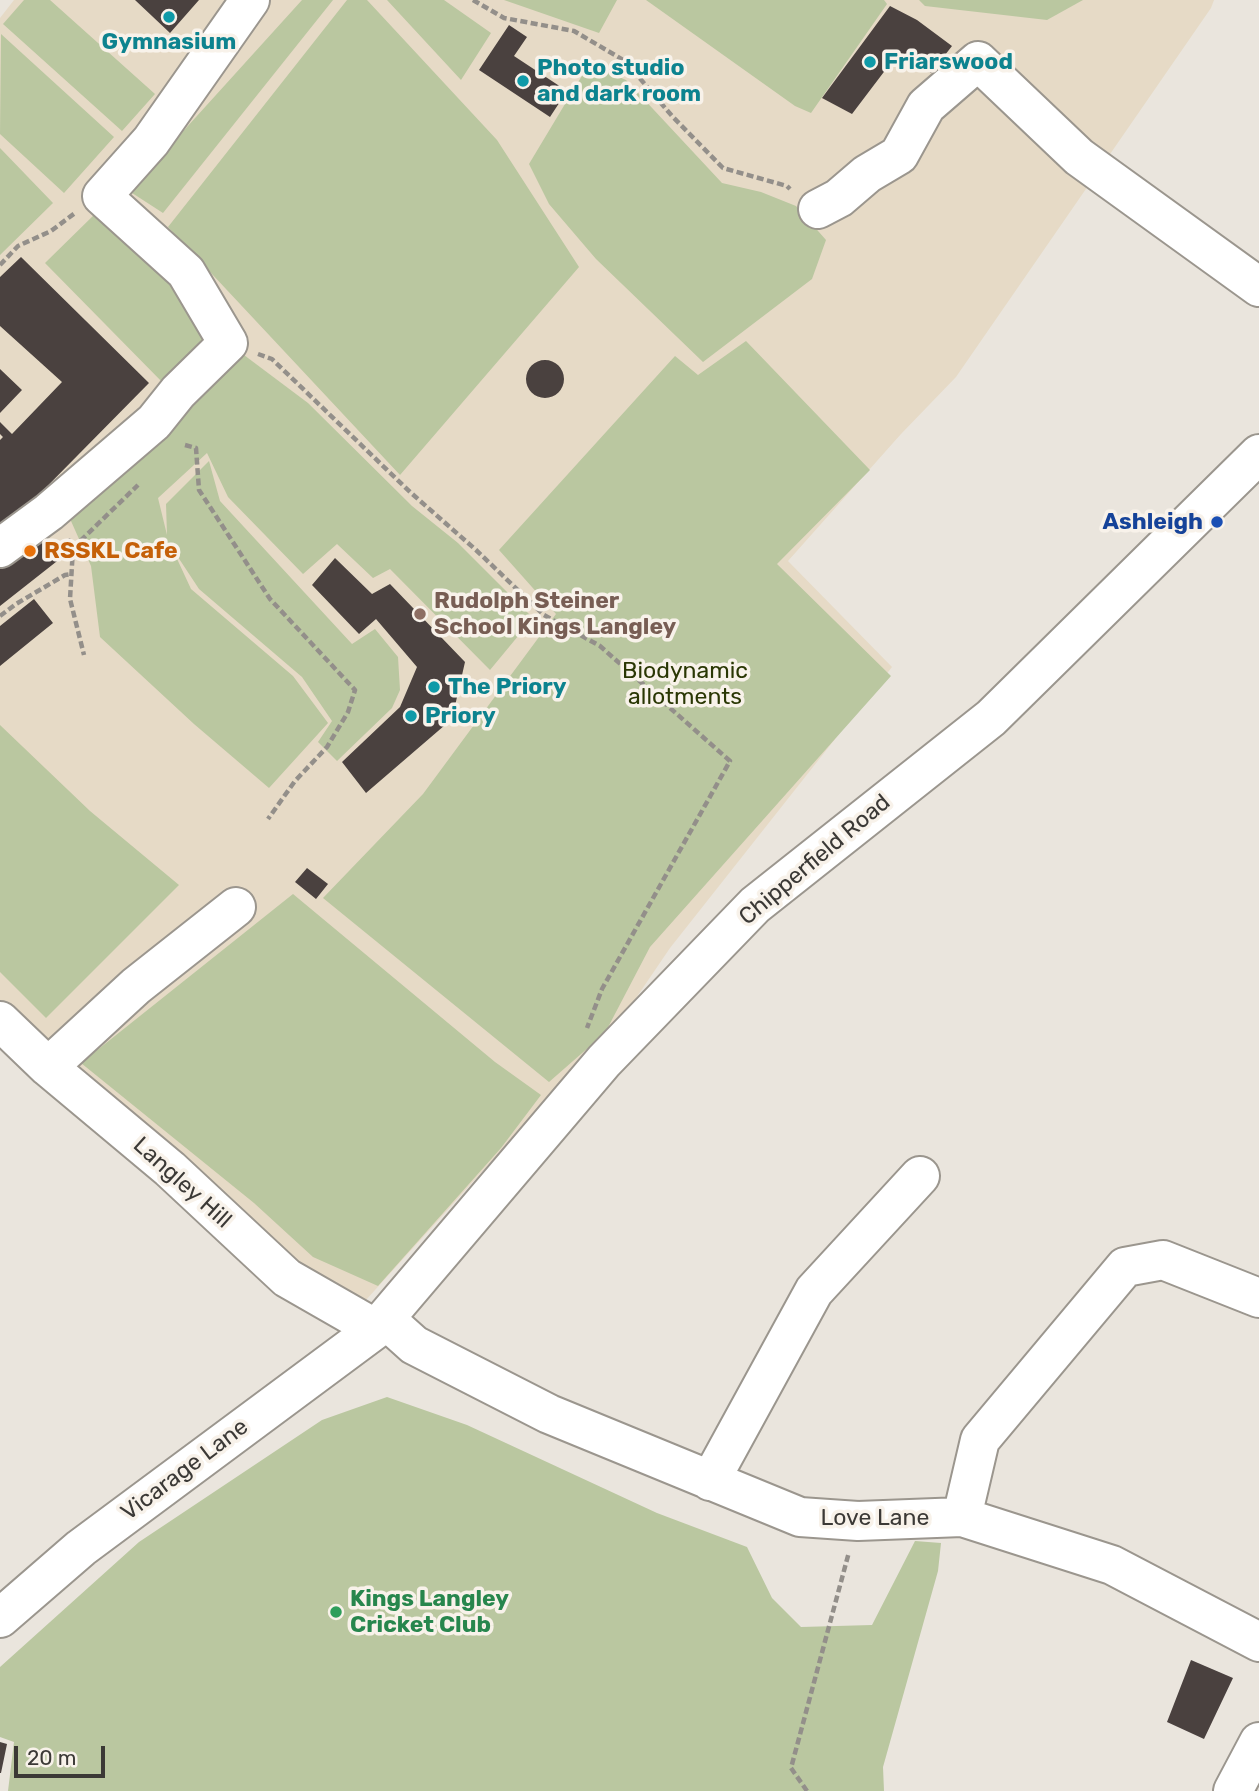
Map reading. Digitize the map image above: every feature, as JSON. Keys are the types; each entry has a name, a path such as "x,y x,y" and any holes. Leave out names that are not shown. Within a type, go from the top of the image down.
{"street":[{"path":"0,548 49,512 153,422 178,392 228,343 186,272 102,196 151,141 250,0"},
{"path":"807,201 839,198 867,174 899,155 926,106 978,61 1080,157 1259,287"},
{"name":"Chipperfield Road","path":"380,1324 604,1061 755,905 991,718 1259,454"},
{"path":"48,1067 136,986 236,907"},
{"name":"Langley Hill","path":"0,1020 48,1067 170,1169 287,1278 380,1324"},
{"path":"710,1481 814,1291 920,1176"},
{"path":"962,1517 980,1440 1125,1267 1163,1260 1259,1298"},
{"name":"Love Lane","path":"380,1324 414,1345 549,1414 800,1517 858,1521 962,1517 1112,1565 1259,1642"},
{"name":"Vicarage Lane","path":"0,1618 81,1548 380,1324"},
{"path":"1233,1791 1259,1742"}],"path":[{"path":"473,0 504,18 574,31 625,61 672,116 723,167 788,186 807,201"},
{"path":"0,265 18,246 51,231 82,207 102,196"},
{"path":"228,343 272,359 410,492 544,615 600,646 730,761 601,989 583,1037 604,1061"},
{"path":"185,444 195,448 199,490 270,599 355,690 348,712 327,747 295,781 268,819"},
{"path":"68,535 65,534 73,548 71,599 84,655"},
{"path":"0,616 65,575 72,574"},
{"path":"807,1791 791,1768 858,1521"}],"shaded area":[{"name":"Rudolph Steiner School Kings Langley","path":"14,0 1214,0 956,377 901,434 788,561 892,667 670,948 617,1026 356,1311 233,1222 0,1002 0,18"}],"green space":[{"path":"24,0 50,0 155,94 122,131 3,24"},
{"path":"302,0 333,0 163,213 129,191"},
{"path":"347,0 367,0 497,140 579,267 400,475 168,227"},
{"path":"387,0 444,0 491,33 461,80"},
{"path":"504,0 617,0 599,33"},
{"path":"646,0 884,0 887,4 811,113 795,106"},
{"path":"919,0 1083,0 1047,20 925,6"},
{"path":"1,34 114,137 64,193 0,134"},
{"path":"589,64 626,80 722,183 761,192 796,206 826,240 812,279 703,362 596,259 549,204 529,164"},
{"path":"0,148 53,203 0,255"},
{"path":"97,212 168,271 214,341 166,386 45,263"},
{"name":"Biodynamic allotments","path":"746,341 870,470 777,564 891,676 650,947 605,1033 549,1082 323,898 423,794 556,614 499,550 675,356 698,375"},
{"path":"240,352 308,403 412,506 458,543 533,618 490,670 390,569 373,578 337,544 303,574 228,497 207,453 158,498 167,535 166,504 209,461 220,501 352,644 375,629 398,657 400,690 392,708 337,761 318,742 332,721 302,677 199,589 172,548 191,589 293,676 328,723 269,788 194,724 100,637 91,566 67,512"},
{"path":"0,725 90,811 179,885 46,1018 0,972"},
{"path":"293,894 495,1062 541,1095 501,1148 378,1286 313,1257 254,1203 81,1063"},
{"path":"387,1397 467,1425 657,1513 747,1547 772,1598 801,1627 872,1625 915,1541 941,1543 938,1571 883,1767 884,1791 8,1791 14,1742 0,1737 0,1667 139,1542 322,1420"}],"building":[{"name":"Gymnasium","path":"135,0 199,0 170,33"},
{"name":"Friarswood","path":"890,6 917,20 952,46 931,73 899,52 852,114 822,98"},
{"name":"Photo studio and dark room","path":"509,25 527,37 514,56 567,91 550,117 479,70"},
{"path":"21,257 149,383 6,528 0,523 0,440 3,437 0,434 0,422 12,434 62,382 0,326 0,277"},
{"path":"545,360 558,366 564,379 558,392 545,398 532,392 526,379 532,366"},
{"path":"0,369 22,390 0,413"},
{"path":"37,527 61,558 0,606 0,556"},
{"name":"The Priory","path":"335,558 372,594 390,584 465,662 452,719 366,793 342,762 400,707 417,667 376,619 359,634 312,585"},
{"path":"34,599 53,623 0,666 0,626"},
{"path":"307,868 328,884 316,899 295,882"},
{"path":"1191,1660 1233,1678 1204,1739 1167,1722"},
{"path":"0,1742 7,1744 1,1773 0,1773"}],"place":[{"name":"Gymnasium","path":"169,17"},
{"name":"Friarswood","path":"870,62"},
{"name":"Photo studio and dark room","path":"523,81"},
{"name":"Ashleigh","path":"1217,522"},
{"name":"RSSKL Cafe","path":"30,551"},
{"name":"Rudolph Steiner School Kings Langley","path":"420,614"},
{"name":"The Priory","path":"434,687"},
{"name":"Priory","path":"411,716"},
{"name":"Kings Langley Cricket Club","path":"336,1612"}]}
